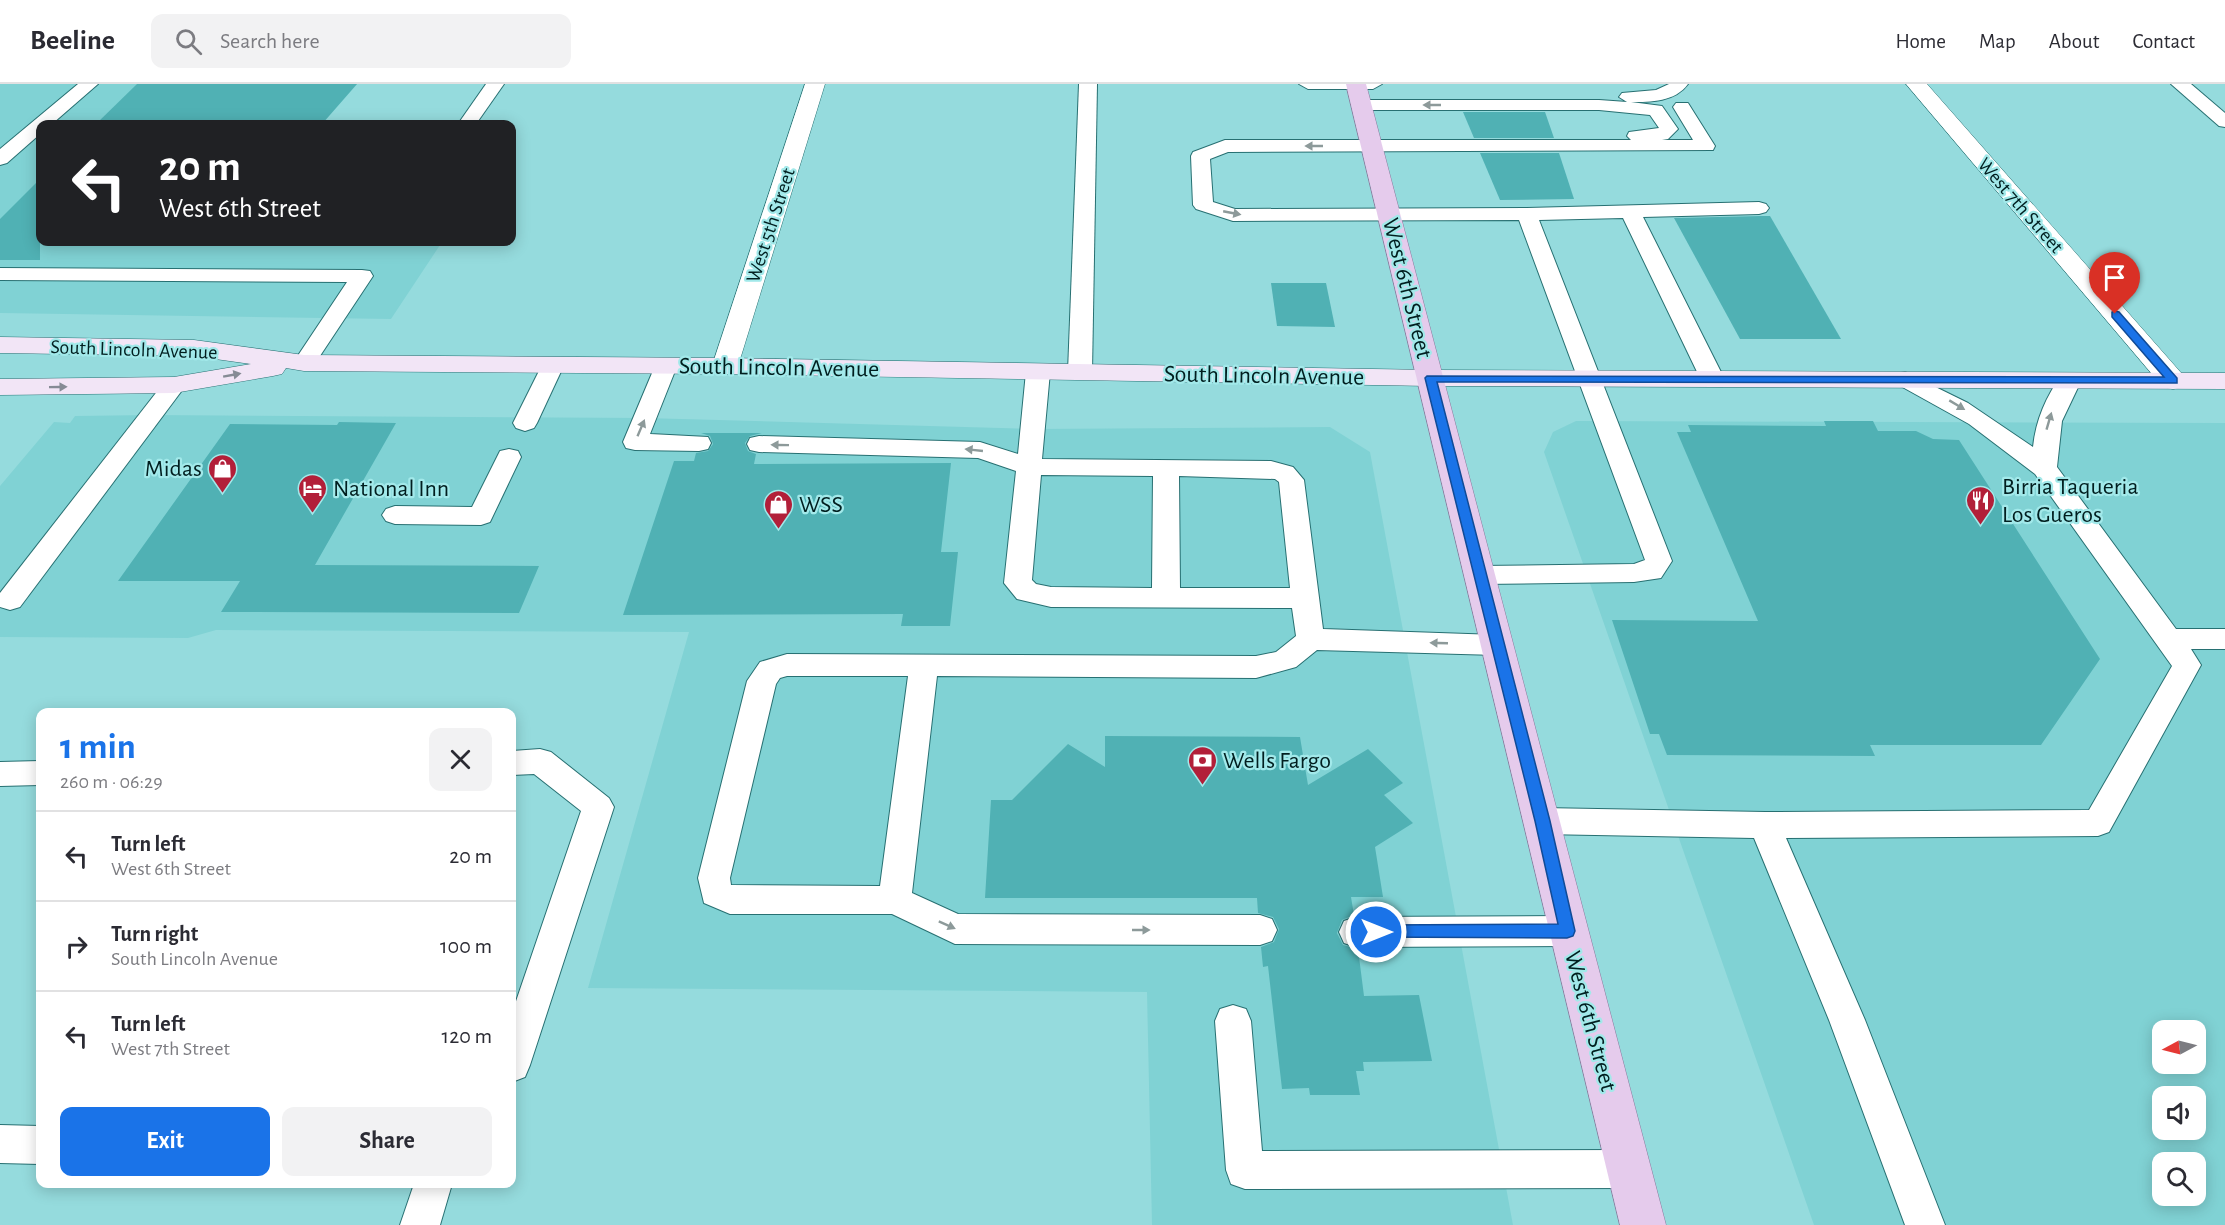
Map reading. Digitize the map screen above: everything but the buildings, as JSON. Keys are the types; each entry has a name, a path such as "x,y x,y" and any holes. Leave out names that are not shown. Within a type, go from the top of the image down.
{"main road":[{"name":"West 6th Street","path":"1356,84 1542,821 1567,931 1643,1225"},
{"name":"South Lincoln Avenue","path":"0,345 194,348 304,363 724,366 1431,378 2225,381"},
{"name":"South Lincoln Avenue","path":"0,387 174,385 304,363"}],"street":[{"name":"West 5th Street","path":"724,366 815,84"},
{"name":"West 7th Street","path":"1916,84 2173,381"}],"lane":[{"path":"47,120 88,84"},
{"path":"470,120 495,84"},
{"path":"1080,372 1088,84"},
{"path":"1308,84 1373,84"},
{"path":"1435,87 1467,97 1651,97 1674,90 1679,84"},
{"path":"2180,84 2225,122"},
{"path":"1362,105 1599,105 1656,110 1669,129 1661,135 1580,138 1545,146"},
{"path":"1682,107 1706,146 1225,146 1200,156 1203,205 1233,215 1527,214 1760,208"},
{"path":"0,159 36,129"},
{"path":"1629,210 1712,378"},
{"path":"1480,575 1634,573 1651,571 1659,561 1587,378 1527,214"},
{"path":"0,274 362,276 304,363"},
{"path":"525,423 553,365"},
{"path":"666,366 635,442 699,443"},
{"path":"1038,372 1018,583 1027,592 1051,597 1305,598"},
{"path":"1542,821 1765,825 2098,824 2187,665 2044,468 2015,444 1967,411 1905,379"},
{"path":"2044,468 2046,434 2055,400 2070,379"},
{"path":"10,600 174,385"},
{"path":"759,444 980,450 1030,467 1271,469 1284,473 1291,480 1310,639"},
{"path":"395,515 481,516 509,457"},
{"path":"1166,468 1166,597"},
{"path":"1260,930 955,929 895,900 730,900 716,893 714,878 762,681 770,670 787,665 1256,667 1280,664 1295,655 1310,639 1497,645"},
{"path":"2168,639 2225,639"},
{"path":"895,900 924,666"},
{"path":"516,763 540,761 598,807 516,1053"},
{"path":"0,774 36,773"},
{"path":"1765,825 1847,1020 1925,1225"},
{"path":"1356,932 1567,931"},
{"path":"1233,1021 1245,1170 1629,1169"},
{"path":"0,1144 36,1145"},
{"path":"420,1225 432,1188"}],"shaded area":[{"path":"0,84 357,84 326,120 36,120 36,246 439,246 391,319 0,313"},
{"path":"75,416 645,418 1033,429 1330,427 1370,452 1513,1225 1152,1225 1147,992 588,988 689,632 216,630 188,638 0,637 0,486 54,422 70,423"},
{"path":"1576,421 2225,423 2225,1225 1814,1225 1544,452 1553,432"}],"place":[{"name":"Midas","path":"223,494"},
{"name":"National Inn","path":"312,514"},
{"name":"Birria Taqueria Los Gueros","path":"1981,526"},
{"name":"WSS","path":"778,530"},
{"name":"Wells Fargo","path":"1202,786"}],"route":[{"path":"1376,932 1567,931 1542,821 1431,378 1980,378 2173,381 2115,314"}]}
